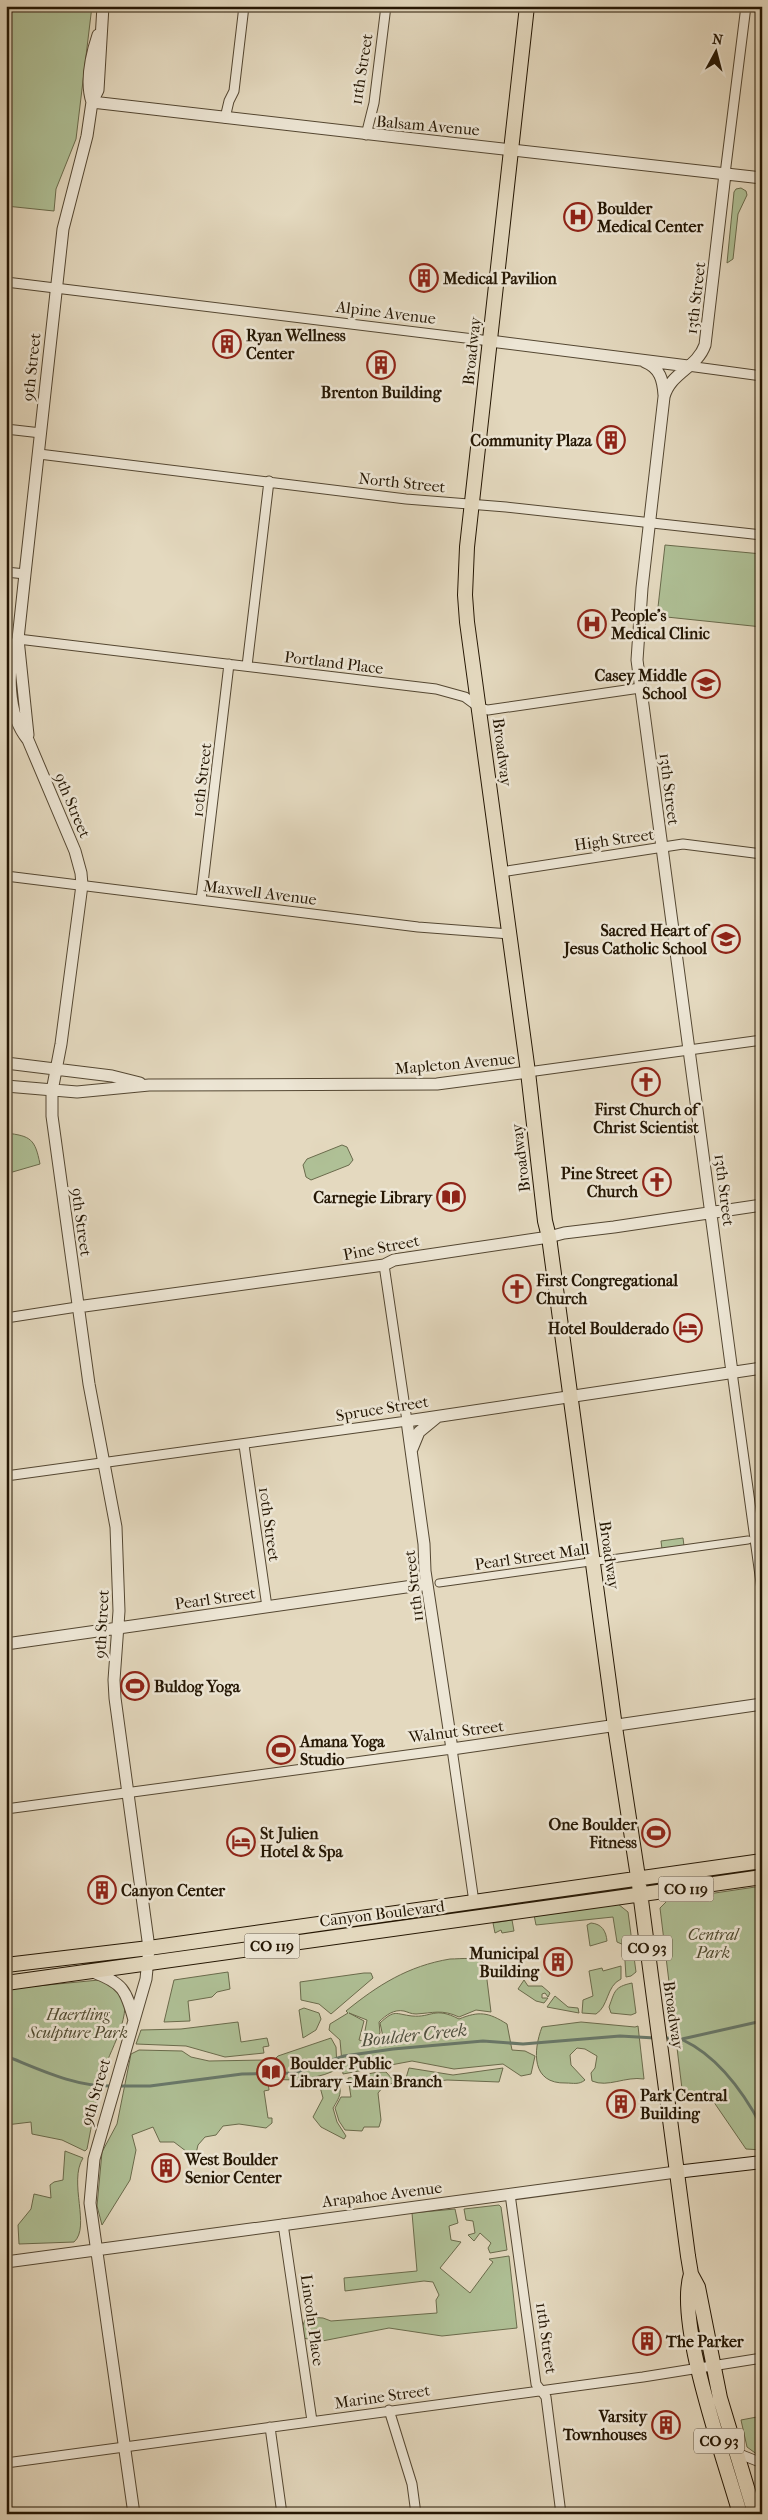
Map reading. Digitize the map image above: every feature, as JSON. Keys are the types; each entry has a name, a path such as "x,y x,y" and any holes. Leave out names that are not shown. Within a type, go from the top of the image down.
{"main road":[{"name":"Broadway","path":"527,6 472,504 465,596 471,658 480,708 528,1072 545,1221 549,1237 571,1396 615,1727 638,1877 690,2274 698,2287 705,2367 740,2514"},
{"name":"Canyon Boulevard","path":"6,1966 149,1948 638,1877 762,1861"},
{"name":"Canyon Boulevard","path":"6,1983 762,1877"},
{"name":"Arapahoe Avenue","path":"676,2172 762,2162"},
{"name":"Broadway","path":"705,2367 737,2453 755,2514"}],"street":[{"name":"9th Street","path":"103,6 100,27 101,53 98,90 92,102 87,136 65,217 18,639 28,740 75,851 81,873 82,885 52,1091 53,1132 78,1307 116,1527 119,1581 114,1680 115,1698 149,1948 149,1964 94,2159 91,2190 95,2250 134,2514"},
{"path":"225,118 229,101 234,91 244,6"},
{"name":"11th Street","path":"366,135 374,103 386,6"},
{"name":"13th Street","path":"746,6 707,341 702,353 671,382 664,397 638,629 637,660 762,1590"},
{"name":"Balsam Avenue","path":"92,102 366,135 511,149 762,178"},
{"name":"Alpine Avenue","path":"6,282 762,376"},
{"path":"641,360 653,366 659,374 664,397"},
{"path":"6,429 41,433"},
{"name":"North Street","path":"39,454 406,499 472,504 762,535"},
{"path":"247,666 269,482"},
{"path":"6,572 25,574"},
{"name":"Portland Place","path":"18,639 436,689 466,697 480,708 498,710 640,688"},
{"name":"10th Street","path":"202,900 229,664"},
{"name":"High Street","path":"501,872 517,868 683,844 762,854"},
{"name":"Maxwell Avenue","path":"6,876 418,927 510,934"},
{"name":"Mapleton Avenue","path":"6,1086 52,1091 106,1091 149,1085 437,1084 762,1040"},
{"name":"Mapleton Avenue","path":"6,1063 112,1076 149,1085"},
{"name":"Pine Street","path":"6,1318 384,1265 394,1260 549,1237 564,1232 762,1205"},
{"name":"11th Street","path":"384,1265 412,1461 433,1584 448,1726 474,1902"},
{"name":"Spruce Street","path":"6,1476 244,1445 571,1396 733,1378 762,1368"},
{"path":"412,1461 413,1445 419,1432 441,1415"},
{"name":"10th Street","path":"244,1445 267,1607"},
{"name":"Pearl Street Mall","path":"433,1584 593,1560 748,1540"},
{"name":"Pearl Street","path":"6,1644 118,1629 137,1624 433,1584"},
{"name":"Walnut Street","path":"6,1809 615,1727 762,1704"},
{"path":"448,1726 464,1743 480,1745"},
{"path":"91,1972 110,1979 122,1987 129,2000 134,2021"},
{"name":"Arapahoe Avenue","path":"6,2262 676,2172"},
{"name":"11th Street","path":"510,2194 536,2384 546,2397 561,2514"},
{"name":"Lincoln Place","path":"283,2224 312,2421"},
{"name":"Marine Street","path":"6,2463 762,2358"},
{"path":"389,2410 412,2484 416,2514"},
{"path":"270,2427 282,2514"},
{"path":"737,2453 762,2462"}],"green space":[{"path":"6,6 92,6 76,139 56,189 54,211 6,206"},
{"path":"741,188 746,191 747,195 738,214 733,259 727,263 734,192 736,189"},
{"path":"665,545 762,554 762,627 657,616"},
{"path":"6,1133 30,1140 34,1144 40,1164 9,1173 6,1164"},
{"path":"342,1145 347,1147 353,1160 349,1165 311,1180 306,1177 303,1165 307,1159"},
{"path":"683,1538 684,1546 662,1549 661,1541"},
{"name":"Central Park","path":"762,1886 762,2150 746,2149 709,2095 683,2097 660,1908 668,1900"},
{"path":"618,1904 628,1912 636,1972 626,1977 624,1945 617,1942 613,1917 536,1925 534,1915"},
{"path":"512,1920 514,1931 502,1933 501,1930 495,1933 493,1923"},
{"path":"591,1923 603,1929 607,1941 590,1946 587,1925"},
{"path":"450,1959 474,1959 485,1964 491,2012 476,2010 459,2017 442,2012 416,2014 397,2011 387,2015 379,2022 380,2033 377,2037 364,2036 367,2020 349,2013 364,2021 359,2040 372,2043 384,2041 380,2023 392,2014 419,2016 444,2013 459,2019 478,2014 489,2015 507,2024 512,2050 525,2051 535,2056 531,2074 521,2076 503,2064 454,2069 412,2061 343,2074 340,2040 329,2030 330,2024 348,2013 346,2011 370,1993 394,1978 421,1966"},
{"path":"621,1966 621,1979 613,1986 600,2010 596,2014 582,2013 583,2000 593,1996 589,1971 602,1968 603,1971"},
{"path":"228,1972 230,1989 217,1992 212,1997 188,2001 190,2021 164,2022 174,1980"},
{"path":"371,1973 373,1978 331,2014 319,2004 301,2000 300,1982"},
{"name":"Haertling Sculpture Park","path":"99,1980 114,1984 122,1992 125,2002 121,2026 104,2070 87,2149 85,2151 62,2140 32,2134 31,2122 6,2125 6,1989"},
{"path":"524,1980 528,1986 542,1986 550,1993 548,1997 545,1993 542,1994 542,1998 548,1998 544,2003 536,2001 518,1989"},
{"path":"632,1983 636,2013 631,2015 611,2013 609,2007 616,1990"},
{"path":"555,1996 568,2007 578,2008 579,2013 547,2007"},
{"path":"304,2008 319,2013 321,2019 316,2030 303,2038 299,2010"},
{"path":"238,2022 241,2042 267,2038 269,2046 263,2047 264,2053 225,2057 186,2046 136,2044 141,2030 181,2029"},
{"path":"581,2022 638,2026 644,2079 630,2079 610,2083 592,2081 591,2073 595,2068 597,2056 585,2049 577,2048 570,2055 571,2065 585,2080 583,2082 555,2082 546,2078 537,2064 536,2056 542,2027"},
{"path":"331,2038 336,2047 337,2069 309,2078 279,2079 275,2059 278,2056"},
{"path":"139,2050 182,2051 191,2057 209,2061 265,2060 269,2090 264,2091 268,2118 272,2118 272,2123 266,2128 239,2124 223,2126 216,2135 205,2137 198,2145 195,2158 174,2142 160,2142 153,2127 132,2135 136,2150 130,2180 102,2225 97,2206 102,2152 117,2124 131,2054"},
{"path":"409,2068 453,2075 503,2068 499,2082 447,2080 412,2084 406,2078"},
{"path":"386,2072 395,2082 383,2087 378,2093 381,2120 379,2127 364,2127 362,2131 345,2130 339,2121 335,2108 341,2097 351,2097 348,2078"},
{"path":"329,2079 336,2080 340,2088 339,2098 333,2108 337,2122 346,2136 344,2139 321,2127 313,2117 323,2098 320,2087"},
{"path":"65,2151 83,2158 79,2168 78,2179 79,2235 74,2242 19,2244 18,2225 31,2209 34,2194 51,2198 50,2185 63,2180"},
{"path":"499,2205 501,2207 507,2250 490,2253 488,2248 491,2243 480,2233 474,2241 468,2235 475,2233 473,2221 466,2220 464,2209"},
{"path":"455,2209 458,2223 449,2226 451,2240 461,2242 440,2268 470,2293 493,2262 489,2259 509,2256 517,2328 442,2336 389,2328 317,2342 304,2338 300,2333 306,2317 323,2318 331,2321 437,2313 436,2300 439,2295 433,2282 424,2281 345,2291 344,2278 417,2271 412,2213"},
{"path":"762,2416 762,2458 747,2447 741,2420"}],"waterway":[{"path":"682,2039 762,2021"},
{"name":"Boulder Creek","path":"119,2086 150,2086 242,2074 294,2073 344,2056 393,2049 483,2041 523,2044 620,2036 655,2038"},
{"name":"Boulder Creek","path":"664,2038 683,2040 708,2056 739,2089 762,2127"},
{"name":"Boulder Creek","path":"6,2056 72,2081 99,2086 113,2086"}],"place":[{"name":"Boulder Medical Center","path":"578,217"},
{"name":"Medical Pavilion","path":"424,278"},
{"name":"Ryan Wellness Center","path":"227,344"},
{"name":"Brenton Building","path":"381,365"},
{"name":"Community Plaza","path":"611,440"},
{"name":"People's Medical Clinic","path":"592,624"},
{"name":"Casey Middle School","path":"706,684"},
{"name":"Sacred Heart of Jesus Catholic School","path":"726,939"},
{"name":"First Church of Christ Scientist","path":"646,1082"},
{"name":"Pine Street Church","path":"657,1182"},
{"name":"Carnegie Library","path":"451,1197"},
{"name":"First Congregational Church","path":"517,1289"},
{"name":"Hotel Boulderado","path":"688,1328"},
{"name":"Buldog Yoga","path":"135,1686"},
{"name":"Amana Yoga Studio","path":"281,1750"},
{"name":"One Boulder Fitness","path":"656,1833"},
{"name":"St Julien Hotel & Spa","path":"241,1842"},
{"name":"Canyon Center","path":"102,1890"},
{"name":"Municipal Building","path":"558,1962"},
{"name":"Boulder Public Library - Main Branch","path":"271,2072"},
{"name":"Park Central Building","path":"621,2104"},
{"name":"West Boulder Senior Center","path":"166,2168"},
{"name":"The Parker","path":"647,2341"},
{"name":"Varsity Townhouses","path":"666,2425"}]}
